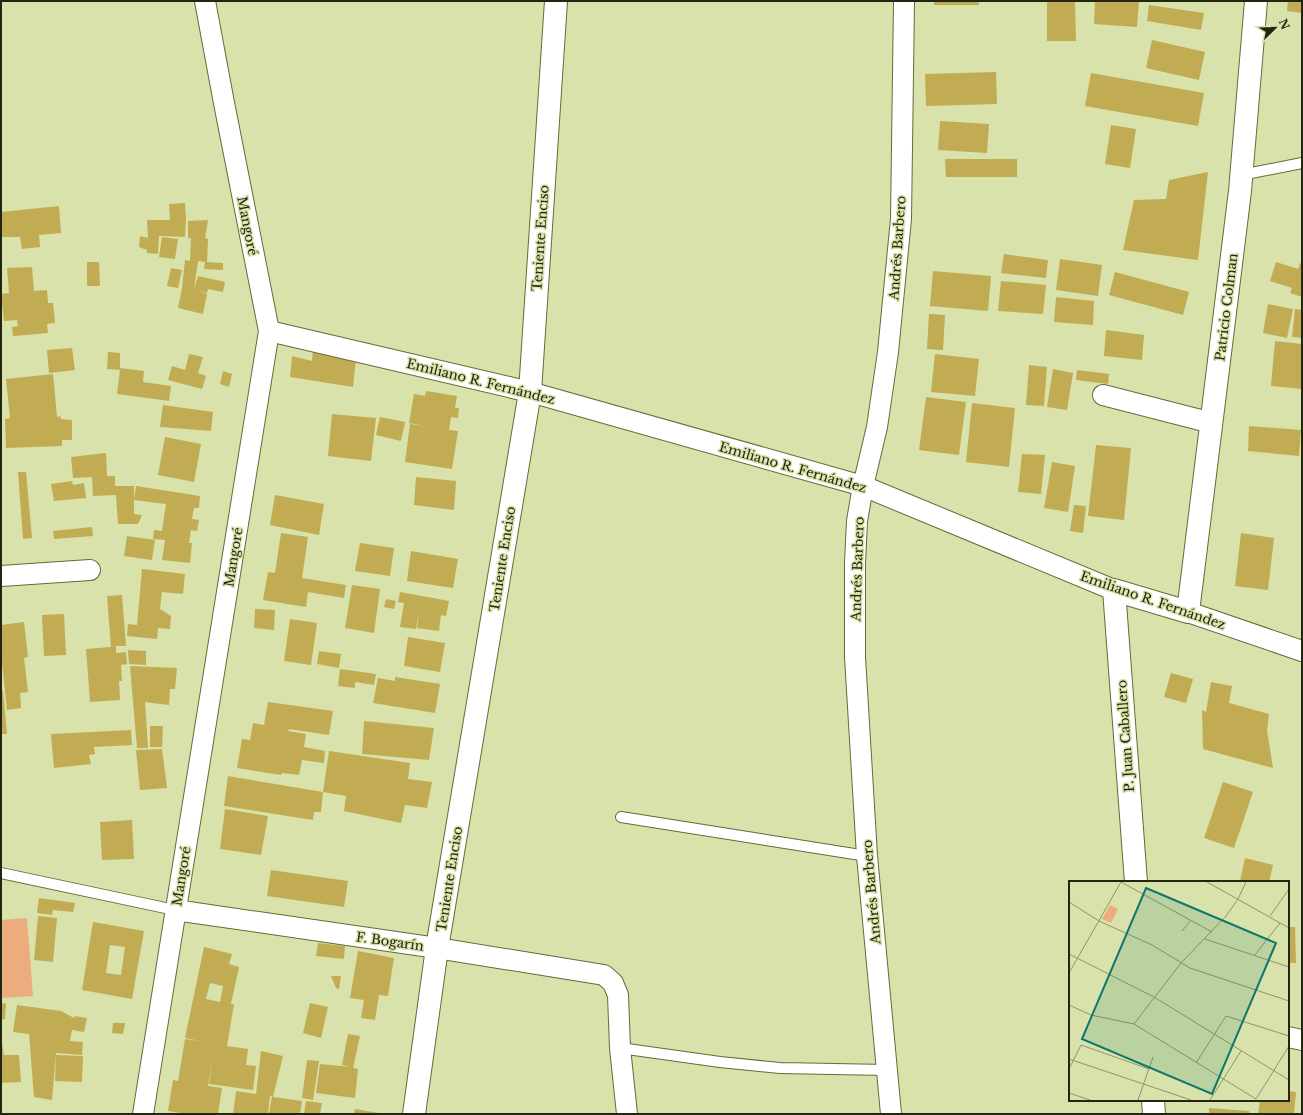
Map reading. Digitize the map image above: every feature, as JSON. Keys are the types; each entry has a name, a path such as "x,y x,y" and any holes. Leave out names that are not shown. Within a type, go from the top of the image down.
{"street":[{"name":"Mangoré","path":"143,1114 269,331 205,1"},
{"name":"Teniente Enciso","path":"414,1114 437,948 530,392 556,1"},
{"name":"Andrés Barbero","path":"891,1114 867,856 855,657 854,563 857,521 863,486 877,427 888,352 901,219 904,1"},
{"name":"Patricio Colman","path":"1188,612 1241,175 1256,1"},
{"name":"Emiliano R. Fernández","path":"269,331 530,392 863,486 1114,590 1188,612 1302,652"},
{"path":"1102,395 1212,422"},
{"path":"1,576 90,570"},
{"name":"P. Juan Caballero","path":"1114,590 1136,881"},
{"name":"F. Bogarín","path":"175,910 437,948 604,975 613,983 618,995 620,1048"},
{"path":"1289,1037 1302,1040"},
{"path":"620,1048 626,1114"},
{"path":"1153,1101 1154,1114"}],"lane":[{"path":"1241,175 1302,163"},
{"path":"621,817 867,856"},
{"path":"1,873 175,910"},
{"path":"620,1048 720,1062 780,1068 887,1070"}],"shaded area":[{"path":"27,918 33,996 1,998 1,920"}],"building":[{"path":"934,1 979,1 979,5 934,5"},
{"path":"1047,1 1075,1 1076,41 1047,41"},
{"path":"1095,1 1139,1 1137,27 1094,24"},
{"path":"1288,1 1302,1 1302,13 1287,11"},
{"path":"1149,5 1204,13 1201,30 1147,21"},
{"path":"1152,40 1205,52 1199,80 1146,68"},
{"path":"996,72 997,104 926,106 925,74"},
{"path":"1091,73 1204,93 1198,126 1085,106"},
{"path":"940,121 989,124 987,153 938,150"},
{"path":"1111,125 1136,129 1130,168 1105,164"},
{"path":"945,159 1017,159 1017,177 946,177"},
{"path":"1208,172 1198,260 1123,250 1134,200 1166,199 1169,180"},
{"path":"185,203 185,237 159,236 158,254 147,253 147,250 139,247 140,236 148,238 147,220 170,220 169,204"},
{"path":"59,206 61,233 39,235 40,247 22,249 20,237 1,237 1,212"},
{"path":"208,220 205,238 208,239 207,262 223,263 223,270 204,269 205,262 198,261 194,290 198,276 225,282 223,292 208,289 207,293 199,291 207,294 203,314 178,308 185,260 190,261 191,238 188,238 188,221"},
{"path":"162,237 178,239 175,259 159,257"},
{"path":"1004,254 1048,260 1046,278 1001,273"},
{"path":"1060,259 1102,265 1098,296 1056,290"},
{"path":"87,262 99,262 100,286 87,286"},
{"path":"1276,262 1298,269 1300,263 1302,264 1302,297 1290,293 1292,288 1270,281"},
{"path":"32,267 34,291 47,290 48,303 53,303 55,323 47,324 48,333 13,336 12,327 18,326 17,320 4,321 1,294 9,293 7,268"},
{"path":"171,268 182,270 178,288 167,286"},
{"path":"933,271 991,276 988,311 930,306"},
{"path":"1115,272 1189,292 1183,315 1109,295"},
{"path":"1001,281 1046,285 1043,314 998,311"},
{"path":"1056,297 1094,301 1093,325 1054,322"},
{"path":"1268,304 1293,309 1287,338 1263,333"},
{"path":"1295,309 1302,310 1302,338 1292,337"},
{"path":"929,314 945,315 943,350 927,349"},
{"path":"1106,330 1144,335 1142,360 1104,356"},
{"path":"1275,341 1302,344 1302,389 1271,386"},
{"path":"72,348 75,370 49,373 47,350"},
{"path":"313,348 356,359 353,387 290,377 292,356 312,361"},
{"path":"108,352 120,353 120,368 144,371 143,382 171,386 169,401 117,394 120,370 107,369"},
{"path":"189,354 203,357 198,373 206,376 202,389 168,380 172,366 185,370"},
{"path":"935,354 979,359 975,396 931,392"},
{"path":"1029,365 1047,367 1044,406 1026,405"},
{"path":"1053,369 1073,373 1067,410 1047,407"},
{"path":"1077,370 1109,374 1108,384 1076,380"},
{"path":"223,371 232,374 229,387 220,384"},
{"path":"53,374 57,417 60,416 61,419 72,420 72,440 62,440 62,446 6,448 5,419 10,418 6,379"},
{"path":"426,391 457,396 455,408 459,408 458,418 451,417 449,430 458,431 452,469 405,462 410,424 425,426 409,423 414,394 425,396"},
{"path":"926,397 966,402 959,455 919,450"},
{"path":"972,403 1015,408 1009,467 966,462"},
{"path":"163,405 213,412 211,431 160,427"},
{"path":"332,414 376,418 371,461 328,456"},
{"path":"380,417 405,422 401,441 376,435"},
{"path":"1249,426 1301,430 1299,456 1248,451"},
{"path":"165,437 201,444 194,482 158,475"},
{"path":"1096,445 1131,448 1124,520 1088,516"},
{"path":"106,453 107,476 115,476 115,486 134,486 134,514 142,515 138,524 118,524 116,495 93,496 92,477 73,478 71,457"},
{"path":"1022,454 1045,455 1041,494 1018,492"},
{"path":"1052,462 1075,466 1068,512 1044,508"},
{"path":"18,472 26,472 32,538 23,539"},
{"path":"416,477 456,481 454,510 414,505"},
{"path":"72,481 73,485 84,483 86,498 54,501 51,484"},
{"path":"136,486 200,496 199,508 194,508 192,519 199,520 197,531 191,530 189,543 192,543 190,563 162,560 165,540 153,539 154,530 162,531 166,504 134,500"},
{"path":"275,495 324,504 319,535 270,525"},
{"path":"1074,505 1086,506 1083,533 1070,531"},
{"path":"92,527 93,536 54,539 53,531"},
{"path":"281,533 308,537 302,578 346,585 344,598 308,592 306,607 263,600 268,572 275,573"},
{"path":"1241,533 1274,538 1268,590 1235,586"},
{"path":"127,536 155,540 152,560 124,556"},
{"path":"360,543 394,548 390,576 355,571"},
{"path":"411,551 458,559 453,588 407,581"},
{"path":"142,569 185,574 183,594 162,592 160,609 171,616 170,629 158,628 157,639 127,636 128,624 137,625"},
{"path":"352,585 380,589 374,633 345,628"},
{"path":"400,592 449,601 446,616 441,615 439,631 417,628 419,611 416,629 400,627 404,603 398,602"},
{"path":"122,595 126,646 116,646 116,653 126,652 127,664 121,665 122,681 119,681 120,700 90,702 86,649 111,647 107,596"},
{"path":"386,599 396,601 394,609 384,607"},
{"path":"255,609 275,610 274,630 254,628"},
{"path":"64,614 66,655 44,656 42,615"},
{"path":"290,619 317,623 311,665 284,661"},
{"path":"24,622 28,657 24,658 28,692 20,693 21,708 7,710 1,653 1,625"},
{"path":"408,637 445,643 440,672 404,666"},
{"path":"128,650 146,651 146,665 129,664"},
{"path":"319,651 341,654 339,668 317,664"},
{"path":"130,666 177,668 175,689 170,689 169,705 145,702 148,748 137,748"},
{"path":"340,669 376,674 374,685 355,682 355,688 338,686"},
{"path":"1171,673 1193,679 1186,703 1164,697"},
{"path":"395,677 440,684 435,713 373,703 378,678 395,681"},
{"path":"1211,682 1232,686 1229,703 1269,714 1267,730 1273,768 1203,749 1202,710 1206,712"},
{"path":"3,690 7,734 1,734 1,691"},
{"path":"268,702 333,711 329,735 289,729 288,731 306,734 304,747 325,751 324,763 302,760 299,775 282,773 281,775 237,768 242,739 250,740 253,723 264,725"},
{"path":"364,721 434,728 429,760 362,754"},
{"path":"150,726 163,726 162,747 150,747"},
{"path":"131,730 132,745 94,747 95,754 89,755 91,764 54,768 51,734"},
{"path":"162,749 167,788 140,790 136,750"},
{"path":"329,751 410,763 408,779 432,782 427,808 405,805 401,823 344,811 346,796 323,792"},
{"path":"228,776 323,792 321,812 314,812 313,820 224,806"},
{"path":"1223,782 1253,792 1234,848 1204,838"},
{"path":"225,809 268,816 261,855 220,849"},
{"path":"132,820 134,859 102,860 100,822"},
{"path":"1245,858 1273,865 1269,881 1240,881"},
{"path":"271,870 348,881 344,907 267,896"},
{"path":"39,898 75,903 73,912 53,910 52,915 37,913"},
{"path":"38,916 57,918 53,962 34,960"},
{"path":"93,922 144,931 132,999 82,990","holes":["110,945 125,947 121,975 106,973"]},
{"path":"1289,927 1295,927 1296,963 1289,963"},
{"path":"318,943 345,946 344,959 316,956"},
{"path":"204,947 232,954 229,964 239,967 231,1004 234,1004 227,1046 248,1049 246,1065 256,1066 253,1090 209,1084 212,1061 208,1086 222,1088 218,1114 187,1114 168,1111 173,1080 178,1081 185,1039 200,1041 185,1038","holes":["210,983 223,986 220,1002 206,999"]},
{"path":"358,951 394,958 388,996 379,995 375,1020 361,1018 364,1000 350,998"},
{"path":"331,976 341,976 339,989 336,988"},
{"path":"6,1003 5,1019 1,1020 1,1004"},
{"path":"310,1003 328,1007 321,1038 303,1033"},
{"path":"17,1005 61,1011 74,1018 75,1016 87,1018 84,1032 72,1030 70,1041 83,1042 82,1055 56,1053 52,1100 34,1097 29,1034 13,1032"},
{"path":"113,1023 125,1023 123,1034 112,1033"},
{"path":"348,1034 360,1036 353,1068 358,1069 355,1098 316,1093 320,1064 351,1067 342,1065"},
{"path":"1,1038 4,1055 19,1055 21,1082 1,1083"},
{"path":"261,1051 283,1056 273,1097 302,1101 300,1114 269,1114 272,1096 270,1096 268,1114 233,1114 236,1091 262,1095 256,1094"},
{"path":"56,1055 83,1056 82,1082 55,1081"},
{"path":"307,1060 319,1061 313,1100 302,1098"},
{"path":"1289,1091 1296,1092 1294,1114 1258,1114 1260,1101 1289,1101"},
{"path":"306,1101 322,1103 320,1114 304,1114"},
{"path":"1209,1108 1249,1111 1249,1114 1209,1114"},
{"path":"355,1109 379,1113 379,1114 354,1114"}]}
